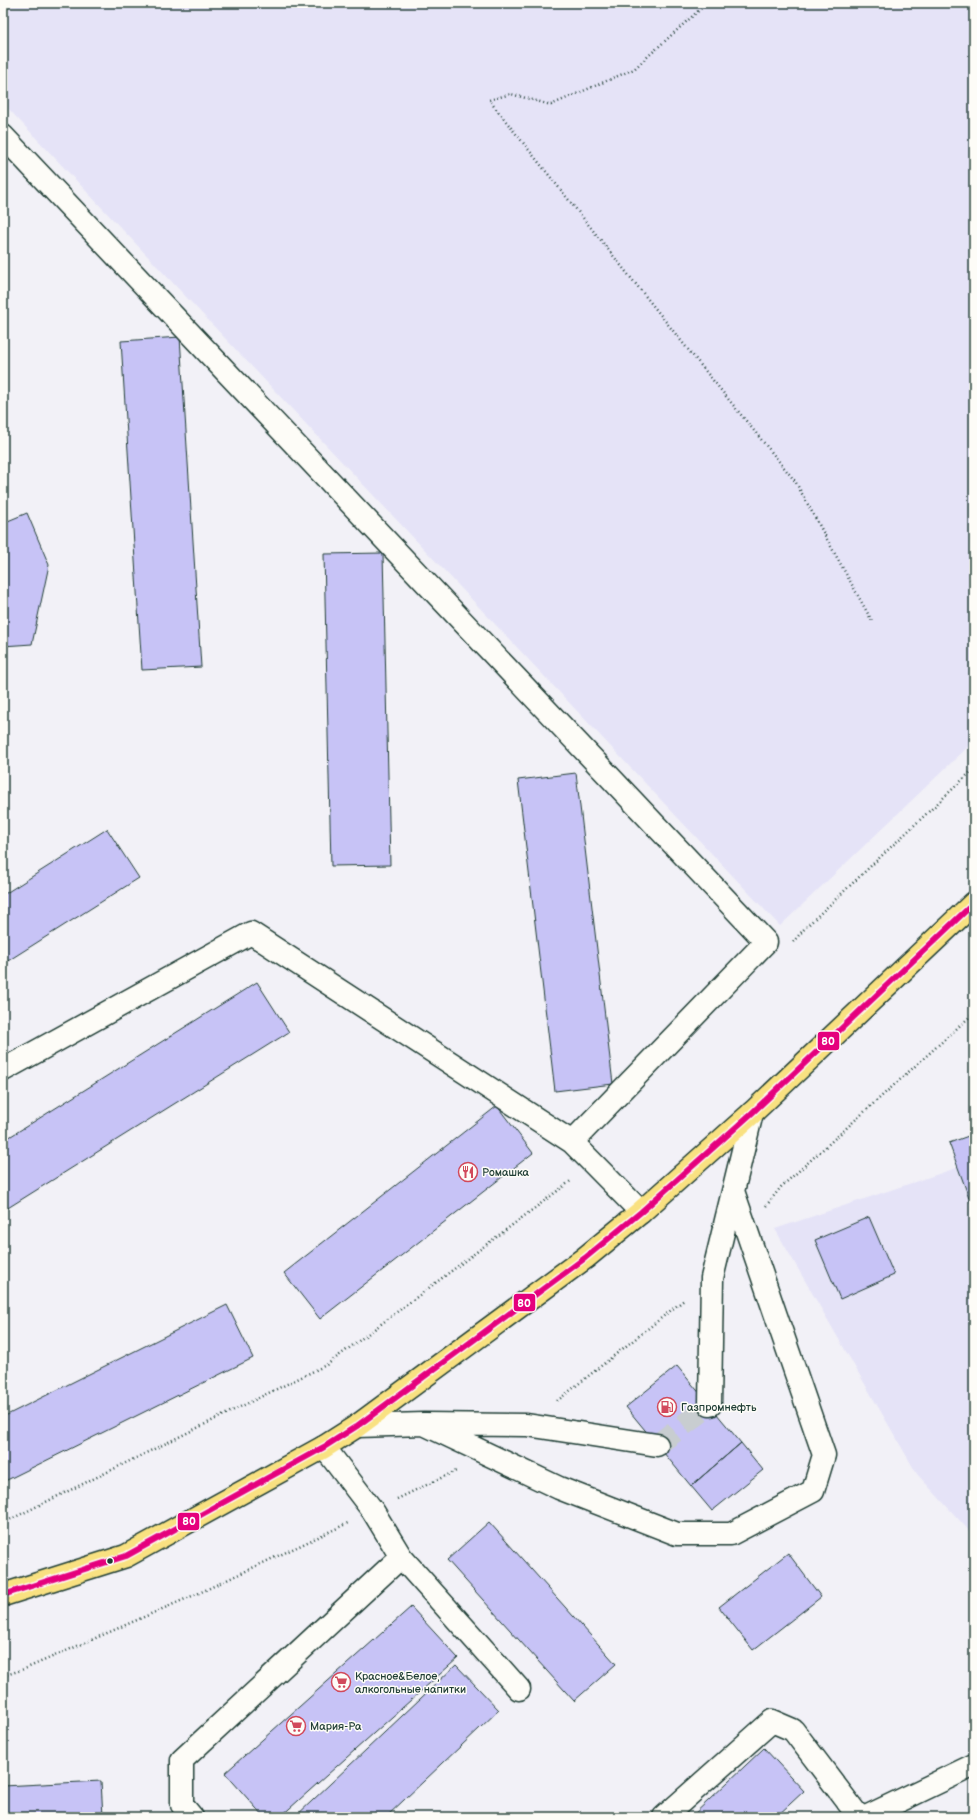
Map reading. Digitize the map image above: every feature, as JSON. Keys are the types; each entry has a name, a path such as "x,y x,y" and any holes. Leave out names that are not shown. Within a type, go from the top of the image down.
{"main road":[{"path":"3,1595 126,1556 324,1447 357,1426 585,1258 642,1212 752,1113 974,903"}],"street":[{"path":"3,136 766,942 572,1142"},
{"path":"3,1070 251,933 572,1142 642,1212"},
{"path":"710,1405 712,1278 752,1113"},
{"path":"424,1424 559,1488 677,1534 731,1534 813,1491 824,1455 733,1191"},
{"path":"357,1426 424,1424 527,1425 657,1445"},
{"path":"324,1447 373,1511 401,1557 520,1689"},
{"path":"192,1817 182,1805 182,1760 401,1557"},
{"path":"664,1817 772,1722 793,1730 859,1817"},
{"path":"866,1817 974,1765"}],"path":[{"path":"707,3 634,69 551,105 511,94 489,100 694,358 795,481 872,623"},
{"path":"747,1231 781,1187 974,1013"},
{"path":"3,1523 328,1364 593,1163"},
{"path":"527,1425 712,1278"},
{"path":"3,1676 27,1668 199,1593 488,1455"}],"shaded area":[{"path":"3,3 974,3 974,741 780,926 3,103"},
{"path":"974,1162 974,1536 917,1474 775,1229"}],"building":[{"path":"180,337 201,667 142,670 121,341"},
{"path":"27,513 49,565 32,644 3,646 3,523"},
{"path":"383,553 390,865 331,866 324,554"},
{"path":"576,773 613,1084 555,1091 518,780"},
{"path":"107,829 139,878 3,964 3,895"},
{"path":"257,982 289,1032 3,1211 3,1141"},
{"path":"497,1106 533,1153 320,1319 284,1273"},
{"path":"974,1134 974,1202 971,1203 949,1143"},
{"path":"869,1217 894,1275 840,1299 815,1240"},
{"path":"227,1305 253,1358 3,1482 3,1417"},
{"path":"677,1366 741,1443 691,1486 626,1407"},
{"path":"741,1443 763,1470 712,1511 691,1486"},
{"path":"489,1522 616,1664 574,1701 447,1560"},
{"path":"788,1553 821,1597 753,1650 719,1607"},
{"path":"411,1607 458,1658 280,1817 264,1817 225,1773"},
{"path":"456,1665 499,1710 386,1817 295,1817"},
{"path":"764,1748 804,1791 776,1817 691,1817"},
{"path":"101,1781 103,1817 3,1817 3,1786"}],"tunnel":[{"path":"657,1445 710,1405"}],"transit line":[{"name":"80","path":"3,1595 126,1556 324,1447 357,1426 585,1258 641,1212 752,1113 974,903"}],"place":[{"name":"Ромашка","path":"468,1172"},
{"name":"Газпромнефть","path":"667,1407"},
{"name":"Красное&Белое, алкогольные напитки","path":"341,1682"},
{"name":"Мария-Ра","path":"296,1726"}]}
